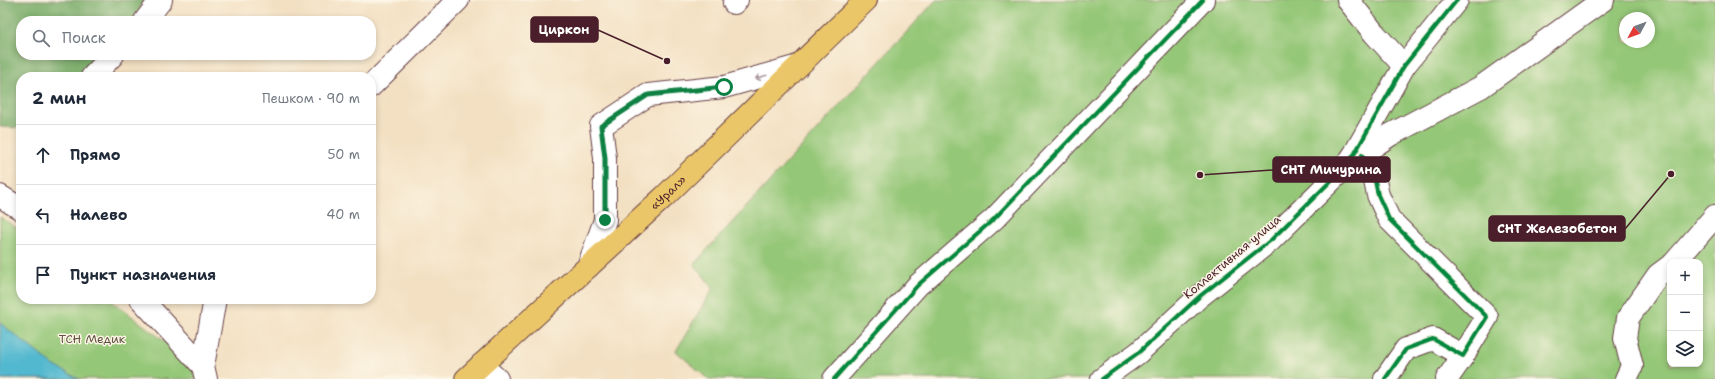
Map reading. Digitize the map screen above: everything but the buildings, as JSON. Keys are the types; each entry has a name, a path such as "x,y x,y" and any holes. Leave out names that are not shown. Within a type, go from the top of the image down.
{"highway":[{"name":"«Урал»","path":"481,374 588,267 665,196 866,0"}],"street":[{"path":"148,16 161,0"},
{"path":"376,81 458,0"},
{"path":"834,379 918,286 994,219 1203,0"},
{"path":"1348,0 1374,33 1404,66"},
{"name":"Коллективная улица","path":"1102,379 1138,353 1200,296 1271,240 1354,160 1355,153 1404,66 1457,0"},
{"path":"1447,379 1487,317 1389,219 1378,195 1373,172 1354,160 1390,134 1481,87 1603,0"},
{"path":"97,72 108,60"},
{"path":"588,267 605,220 605,158 601,126 648,95 724,87 798,66"},
{"path":"0,196 16,203"},
{"path":"1678,259 1715,216"},
{"path":"1626,379 1632,366 1625,338 1628,318 1658,275 1667,268"},
{"path":"154,304 205,372"},
{"path":"205,372 215,304"},
{"path":"1385,379 1406,349 1433,339 1463,356"}],"green space":[{"path":"0,0 146,0 135,16 16,16 16,60 99,60 88,72 16,72 16,128 0,127"},
{"path":"936,0 1715,0 1715,379 708,379 676,351 713,288 694,264"},
{"name":"ТСН Медик","path":"0,217 16,228 16,304 116,304 187,358 199,379 0,379"}],"water":[{"path":"0,323 53,365 79,379 0,379"}],"cycle path":[{"path":"834,379 918,285 994,219 1203,0"},
{"path":"1102,379 1138,353 1200,296 1271,240 1347,165 1404,66 1457,0"},
{"path":"1362,155 1373,172 1378,195 1389,219 1487,317 1463,356 1433,339 1406,349 1385,379"}],"place":[{"name":"Циркон","path":"667,61"},
{"name":"СНТ Железобетон","path":"1671,174"},
{"name":"СНТ Мичурина","path":"1200,175"}],"route":[{"path":"605,220 605,158 601,126 648,95 724,87"}]}
